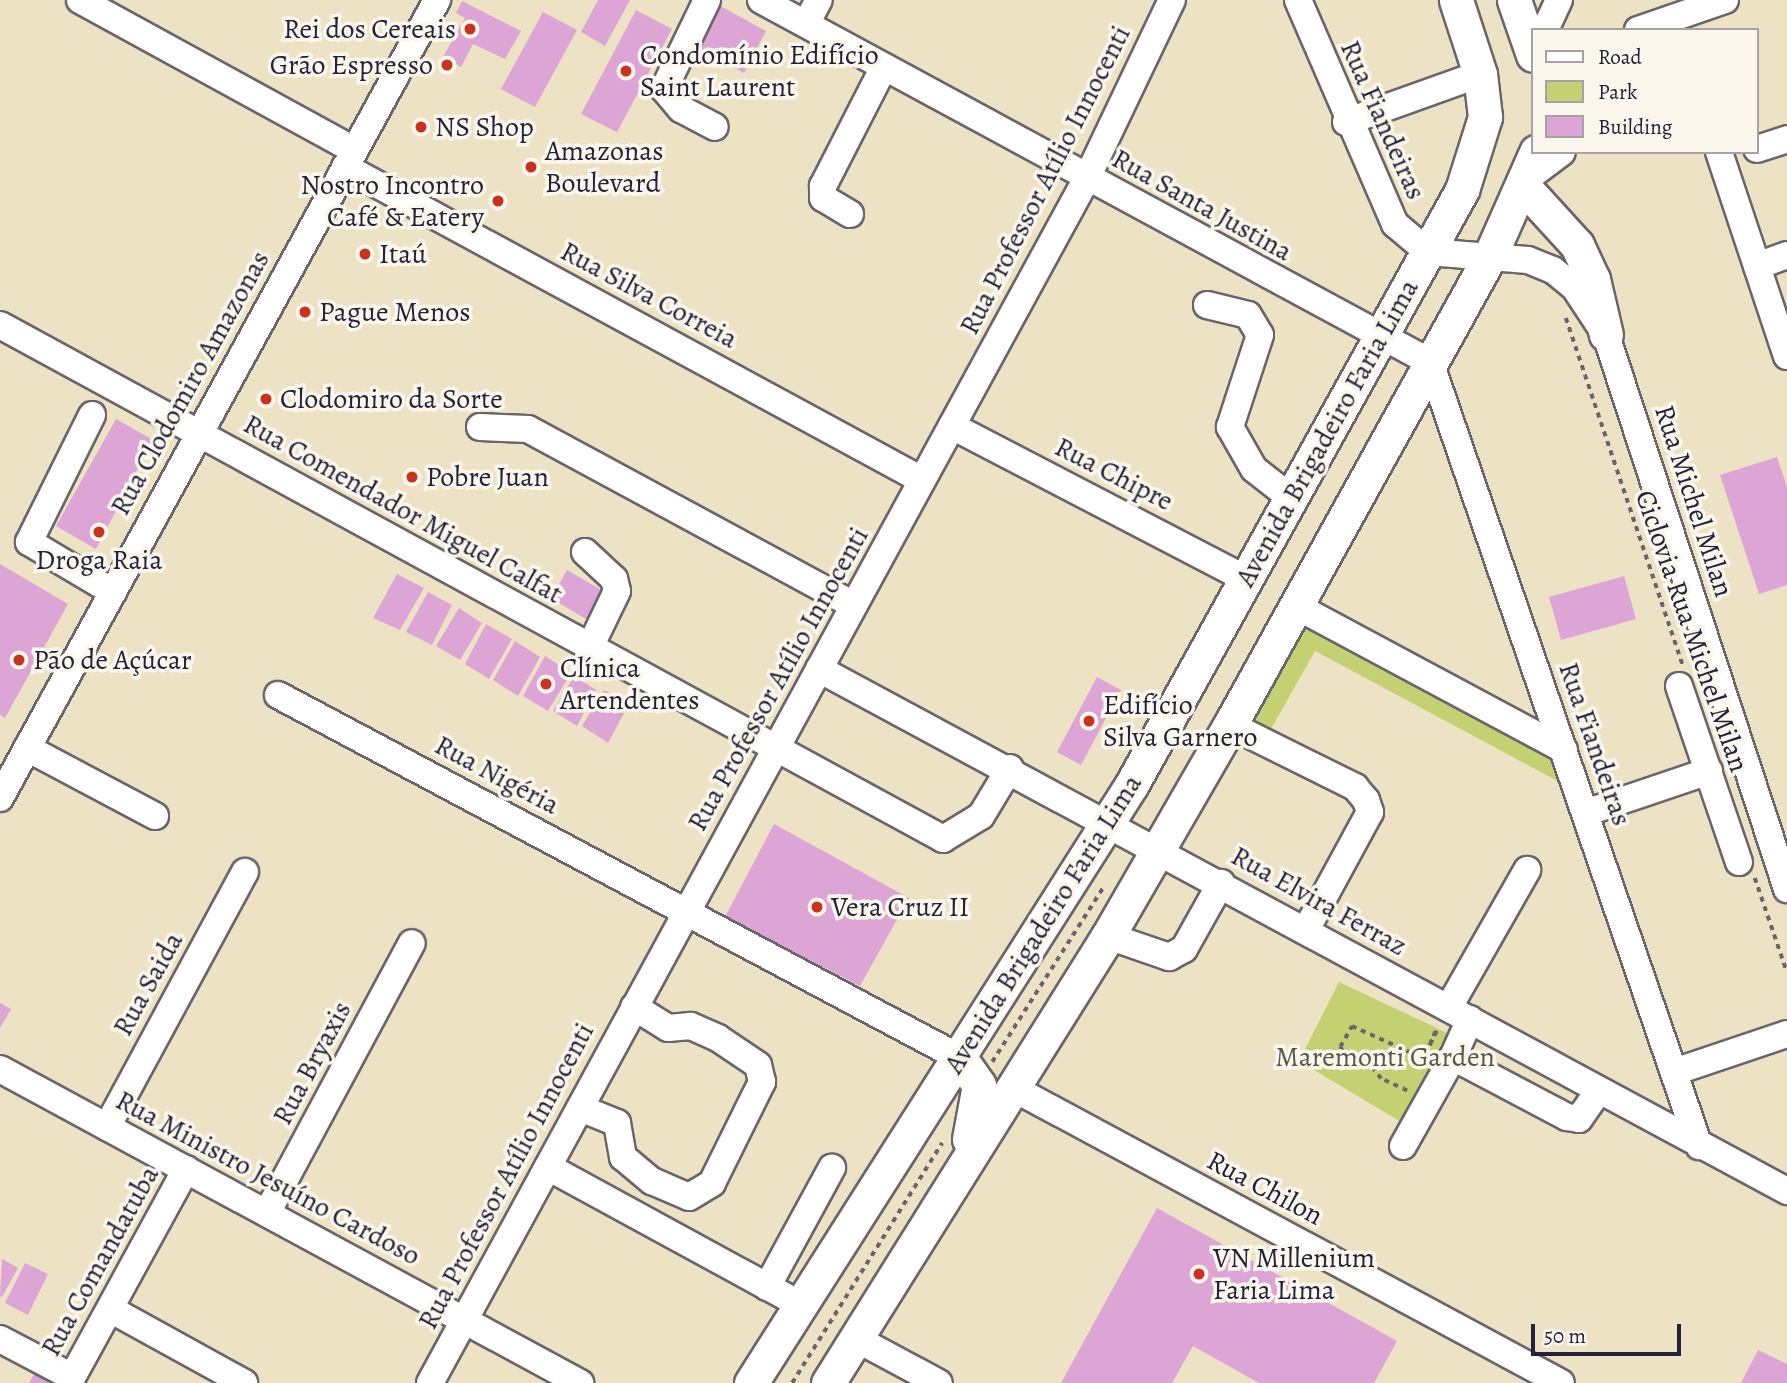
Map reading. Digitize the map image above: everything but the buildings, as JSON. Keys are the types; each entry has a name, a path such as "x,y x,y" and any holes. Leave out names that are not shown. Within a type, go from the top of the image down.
{"main road":[{"name":"Avenida Brigadeiro Faria Lima","path":"751,1383 1108,822 1428,252 1480,148 1485,117 1480,74 1456,0"},
{"path":"1514,0 1532,39"},
{"name":"Avenida Brigadeiro Faria Lima","path":"828,1383 1108,936 1230,725 1490,256 1529,172"},
{"path":"1529,172 1577,245 1593,279 1606,335"},
{"path":"962,1168 980,1098 966,1049"}],"street":[{"name":"Rua Silva Correia","path":"80,0 349,158 922,480"},
{"name":"Rua Clodomiro Amazonas","path":"0,798 198,432 437,0"},
{"path":"707,0 664,89 681,109 715,127"},
{"name":"Rua Santa Justina","path":"761,0 1380,338 1430,362"},
{"path":"806,24 819,0"},
{"name":"Rua Professor Atílio Innocenti","path":"430,1383 1087,178 1172,0"},
{"name":"Rua Fiandeiras","path":"1298,0 1382,207 1428,252"},
{"path":"1544,28 1559,0"},
{"path":"1643,28 1674,15 1725,0"},
{"path":"850,214 824,198 823,186 884,67"},
{"path":"1346,122 1480,74"},
{"path":"1759,148 1787,139"},
{"path":"1529,172 1559,154"},
{"path":"1729,155 1757,266 1787,356"},
{"name":"Rua Michel Milan","path":"1428,252 1490,256 1553,270 1575,288 1606,335 1787,888"},
{"path":"1757,266 1787,255"},
{"path":"1207,305 1248,315 1260,335 1230,427 1254,469 1291,498"},
{"name":"Rua Comendador Miguel Calfat","path":"0,325 943,839 963,833 981,816 1010,768"},
{"name":"Rua Fiandeiras","path":"1430,362 1699,1146"},
{"path":"92,415 29,542 113,592"},
{"name":"Rua Chipre","path":"952,426 1246,579"},
{"path":"480,427 528,429 854,605"},
{"path":"585,552 614,579 617,591 590,647"},
{"path":"1296,606 1563,750"},
{"name":"Rua Elvira Ferraz","path":"819,669 1010,768 1699,1146 1787,1191"},
{"path":"1682,678 1709,771 1745,864"},
{"name":"Rua Nigéria","path":"278,695 687,911"},
{"path":"1230,725 1355,787 1366,800 1370,812 1306,930"},
{"path":"27,748 155,816"},
{"path":"1585,813 1709,771"},
{"path":"1403,1146 1453,1057 1460,1013 1527,870"},
{"name":"Rua Saida","path":"107,1126 245,872"},
{"path":"1108,936 1169,957 1184,949 1222,883"},
{"path":"687,911 966,1049"},
{"name":"Rua Bryaxis","path":"267,1213 412,943"},
{"path":"580,1108 617,1123 623,1157 652,1181 689,1197 712,1183 762,1082 758,1065 718,1038 691,1026 668,1028 634,1007"},
{"path":"1674,1072 1787,1034"},
{"path":"1453,1057 1567,1117 1579,1119 1598,1090"},
{"name":"Rua Ministro Jesuíno Cardoso","path":"0,1069 580,1383"},
{"name":"Rua Chilon","path":"1018,1079 1561,1383"},
{"path":"548,1167 799,1304"},
{"path":"767,1287 832,1168"},
{"name":"Rua Comandatuba","path":"71,1380 112,1310 186,1169"},
{"path":"112,1310 244,1383"},
{"path":"855,1338 939,1383"},
{"path":"0,1339 71,1380"}],"path":[{"name":"Ciclovia Rua Michel Milan","path":"1565,315 1682,678"},
{"path":"1745,864 1787,972"},
{"path":"1423,1073 1423,1058 1460,1013"},
{"path":"1415,1096 1381,1079 1370,1065 1347,1060 1340,1047 1352,1026 1423,1058"},
{"path":"966,1049 1018,1079"}],"green space":[{"path":"1299,618 1555,754 1567,786 1315,651 1267,736 1243,722"},
{"name":"Maremonti Garden","path":"1339,982 1460,1039 1406,1125 1299,1061"}],"place":[{"name":"Rei dos Cereais","path":"470,29"},
{"name":"Grão Espresso","path":"447,65"},
{"name":"Condomínio Edifício Saint Laurent","path":"626,71"},
{"name":"NS Shop","path":"421,127"},
{"name":"Amazonas Boulevard","path":"531,167"},
{"name":"Nostro Incontro Café & Eatery","path":"498,201"},
{"name":"Itaú","path":"365,254"},
{"name":"Pague Menos","path":"305,312"},
{"name":"Clodomiro da Sorte","path":"266,399"},
{"name":"Pobre Juan","path":"412,477"},
{"name":"Droga Raia","path":"99,532"},
{"name":"Pão de Açúcar","path":"19,660"},
{"name":"Clínica Artendentes","path":"546,684"},
{"name":"Edifício Silva Garnero","path":"1089,721"},
{"name":"Vera Cruz II","path":"817,907"},
{"name":"VN Millenium Faria Lima","path":"1199,1274"}]}
